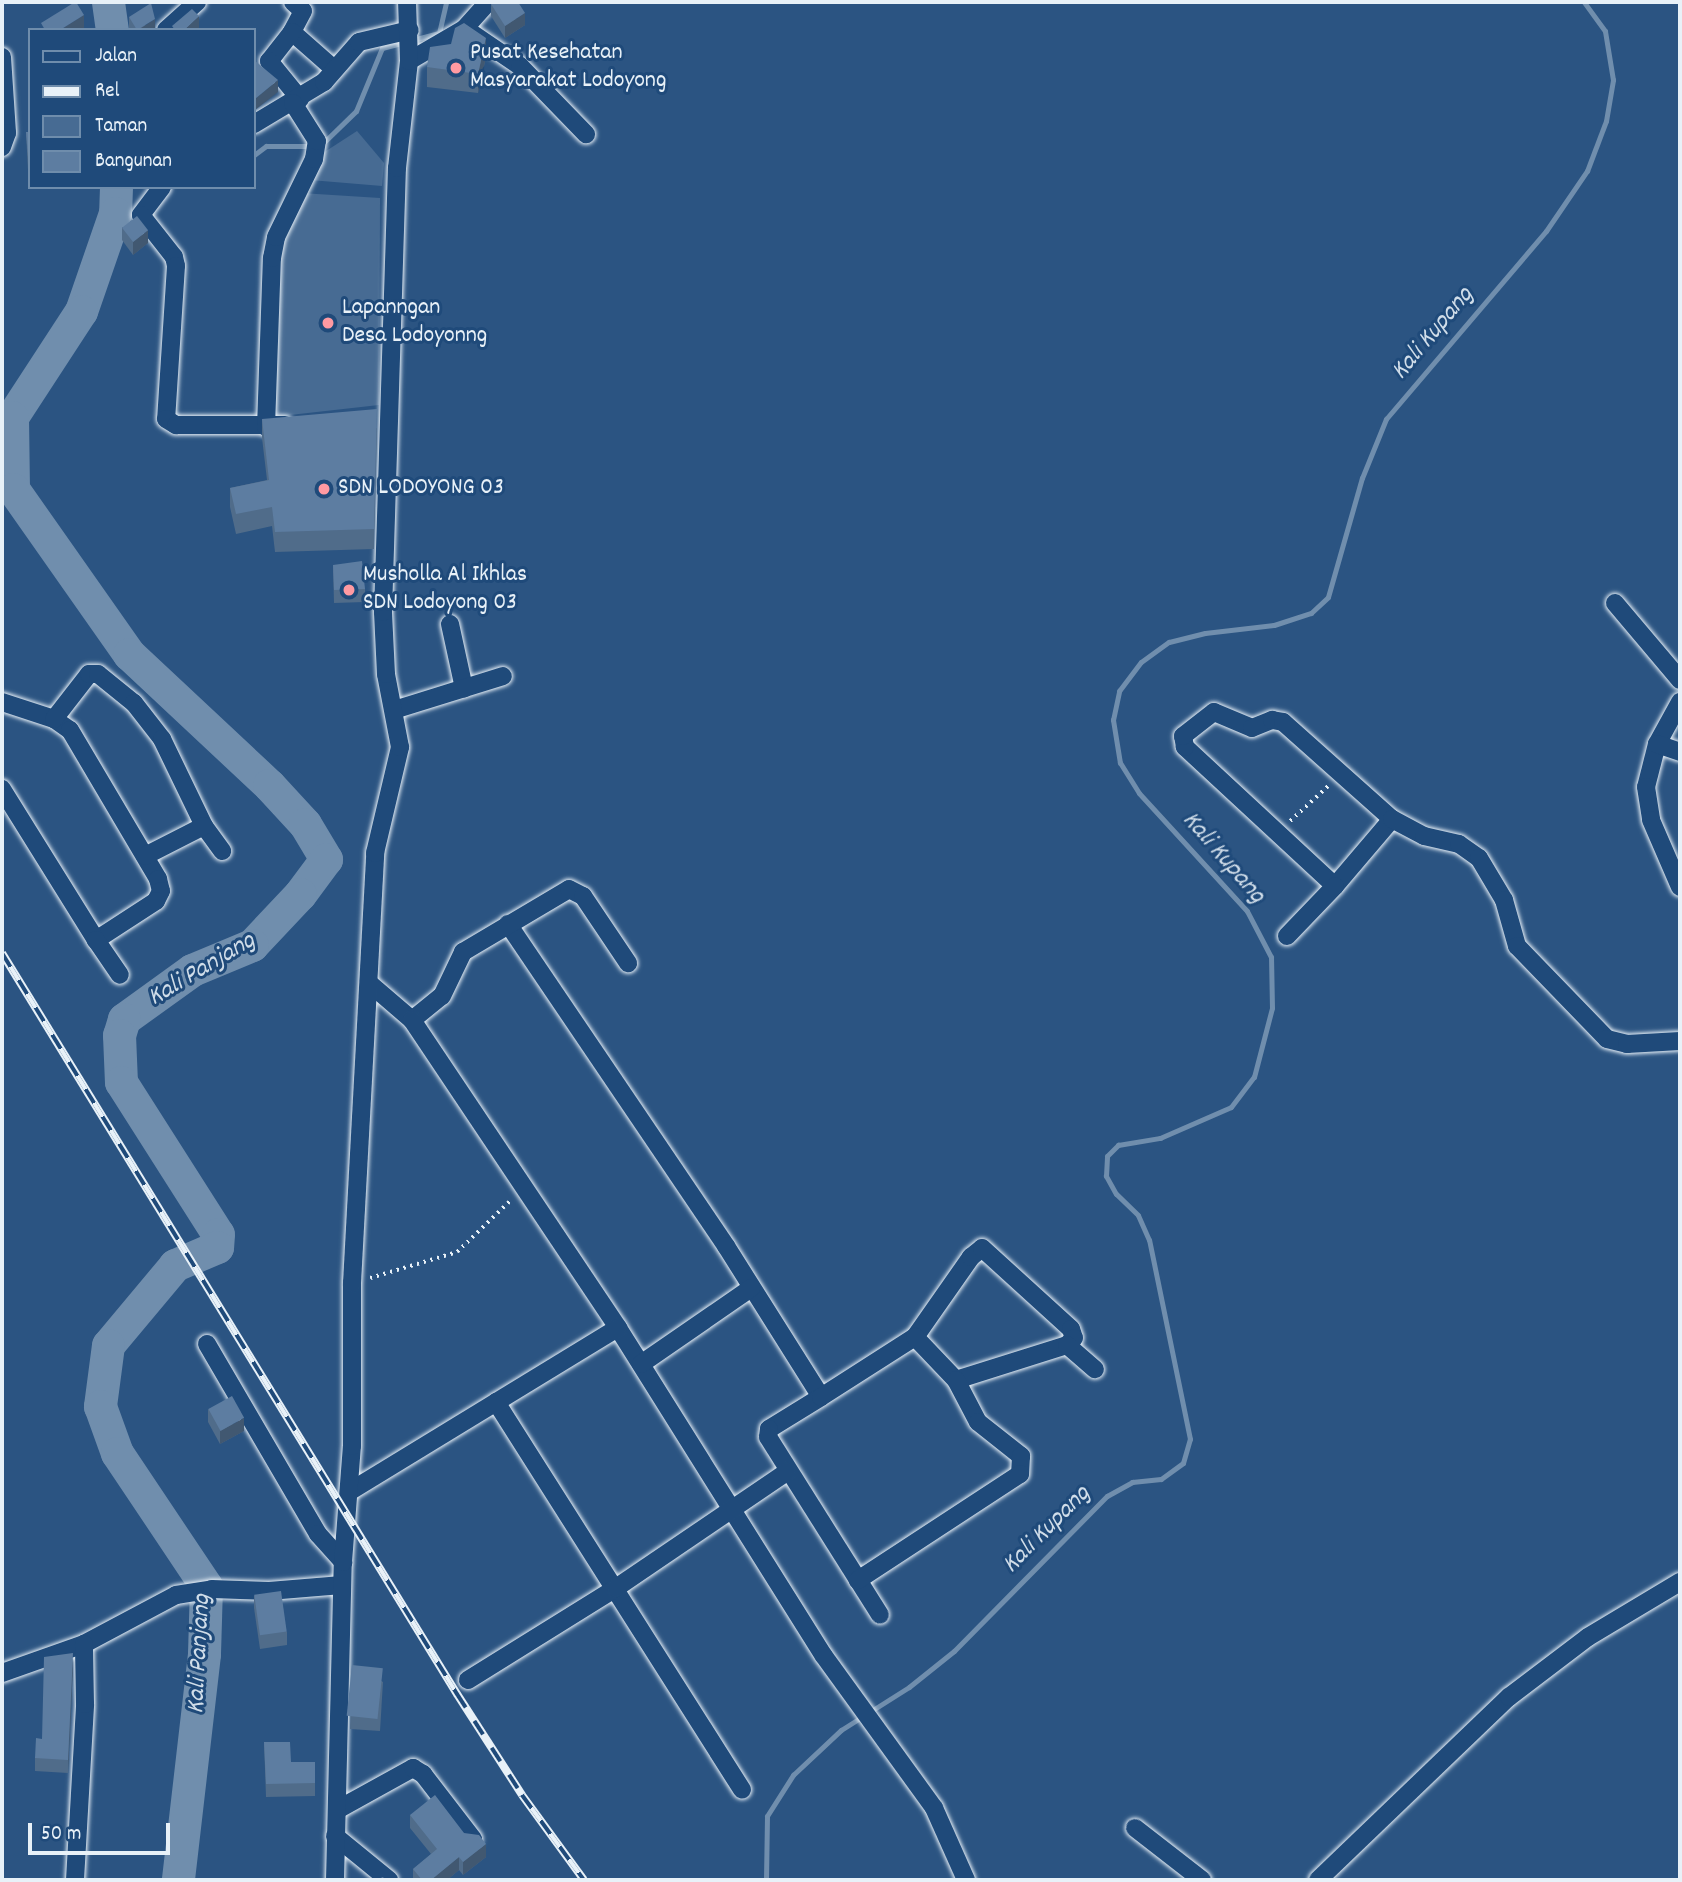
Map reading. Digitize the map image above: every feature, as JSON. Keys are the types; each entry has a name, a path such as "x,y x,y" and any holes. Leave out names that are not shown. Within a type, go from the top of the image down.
{"street":[{"path":"168,28 197,2"},
{"path":"266,427 272,258 276,237 314,159 317,141 297,101 269,61 292,32 303,11 295,2"},
{"path":"335,1880 342,1585 349,1492 352,1283 375,853 400,747 386,674 380,417 397,168 410,44 407,2"},
{"path":"256,123 297,101 334,69 359,42 410,44 464,29 488,2"},
{"path":"464,29 520,66 586,134"},
{"path":"292,32 334,69"},
{"path":"2,57 7,133 2,147"},
{"path":"160,189 141,215 174,257 176,266 166,419 176,425 266,427 306,423"},
{"path":"1615,603 1680,680"},
{"path":"450,624 464,688"},
{"path":"54,719 89,674 98,674 134,703 162,739 204,826 222,851"},
{"path":"394,710 503,676"},
{"path":"2,702 54,719 70,730 86,752 145,856 161,891 156,901 96,940"},
{"path":"1680,702 1657,744 1646,786 1651,820 1680,887"},
{"path":"1335,886 1185,747 1183,736 1214,712 1252,728 1278,719 1342,772 1392,819 1424,836 1459,844 1479,858 1504,900 1517,946 1607,1039 1627,1044 1680,1041"},
{"path":"1657,744 1680,752"},
{"path":"2,789 120,975"},
{"path":"1287,936 1335,886 1392,819"},
{"path":"145,856 204,826"},
{"path":"411,1020 442,996 463,953 569,889 583,897 628,964"},
{"path":"509,924 821,1397"},
{"path":"369,983 411,1020 618,1328 855,1699 944,1823 967,1880"},
{"path":"880,1615 788,1472 767,1432 915,1337 971,1257 982,1248 1065,1320 1074,1338 1067,1345 956,1380"},
{"path":"642,1364 751,1288"},
{"path":"349,1492 618,1328"},
{"path":"858,1580 1020,1474 1021,1456 978,1422 956,1380 915,1337"},
{"path":"207,1344 318,1534 343,1562"},
{"path":"1067,1345 1095,1369"},
{"path":"496,1402 742,1790"},
{"path":"468,1680 616,1588 788,1472"},
{"path":"1318,1880 1509,1697 1588,1637 1680,1582"},
{"path":"2,1673 84,1644 176,1595 212,1589 342,1585"},
{"path":"75,1880 85,1704 84,1644"},
{"path":"337,1810 413,1768 422,1774 473,1839"},
{"path":"1135,1828 1202,1880"},
{"path":"335,1836 388,1880"}],"path":[{"path":"1278,832 1342,772"},
{"path":"352,1283 457,1252 525,1190"}],"green space":[{"path":"357,131 384,163 382,186 310,180 323,153"},
{"name":"Lapanngan Desa Lodoyonng","path":"301,193 380,198 379,405 272,417 283,240"}],"building":[{"path":"76,2 84,15 63,28 44,28 41,23"},
{"path":"518,2 525,13 505,26 491,4"},
{"path":"151,3 155,19 136,28 129,17"},
{"path":"192,9 199,16 186,28 172,26"},
{"path":"464,23 486,38 478,74 427,67 430,47 451,44 455,28"},
{"path":"256,62 278,80 256,98"},
{"path":"137,216 148,230 133,242 122,228"},
{"name":"SDN LODOYONG 03","path":"377,409 374,529 275,532 272,507 236,514 230,488 269,480 262,419"},
{"path":"362,561 365,589 334,590 333,565"},
{"path":"232,1396 244,1418 221,1431 208,1409"},
{"path":"281,1591 287,1632 260,1635 254,1595"},
{"path":"73,1653 68,1760 35,1758 36,1738 42,1739 44,1657"},
{"path":"352,1665 383,1668 377,1719 347,1716"},
{"path":"264,1742 290,1742 291,1762 315,1762 315,1783 266,1784"},
{"path":"435,1795 464,1833 479,1835 486,1844 463,1862 459,1857 431,1880 422,1880 413,1869 437,1849 410,1815"}],"waterway":[{"name":"Kali Panjang","path":"108,2 112,28"},
{"path":"321,145 356,111 382,48 439,33 446,2"},
{"name":"Kali Kupang","path":"766,1880 767,1816 793,1775 841,1730 909,1687 954,1651 1107,1496 1132,1482 1161,1479 1183,1463 1190,1439 1149,1240 1138,1215 1116,1194 1106,1176 1107,1156 1118,1145 1160,1138 1231,1107 1254,1077 1272,1008 1271,957 1247,911 1139,793 1120,763 1113,720 1119,691 1141,662 1169,642 1205,633 1274,625 1311,613 1328,597 1362,478 1386,419 1546,231 1587,171 1606,121 1613,80 1605,31 1584,2"},
{"path":"256,154 266,146 312,146"},
{"name":"Kali Panjang","path":"116,189 115,213 81,311 12,417 13,489 129,654 269,785 305,824 326,859 300,894 252,945 192,970 124,1019 119,1035 121,1082 218,1234 217,1247 175,1265 108,1345 100,1406 117,1453 206,1586 204,1654 178,1880"},
{"path":"106,238 126,231"}],"railway":[{"path":"2,953 457,1694 522,1795 584,1880"}],"place":[{"name":"Pusat Kesehatan Masyarakat Lodoyong","path":"456,68"},
{"name":"Lapanngan Desa Lodoyonng","path":"328,323"},
{"name":"SDN LODOYONG 03","path":"324,489"},
{"name":"Musholla Al Ikhlas SDN Lodoyong 03","path":"349,590"}]}
